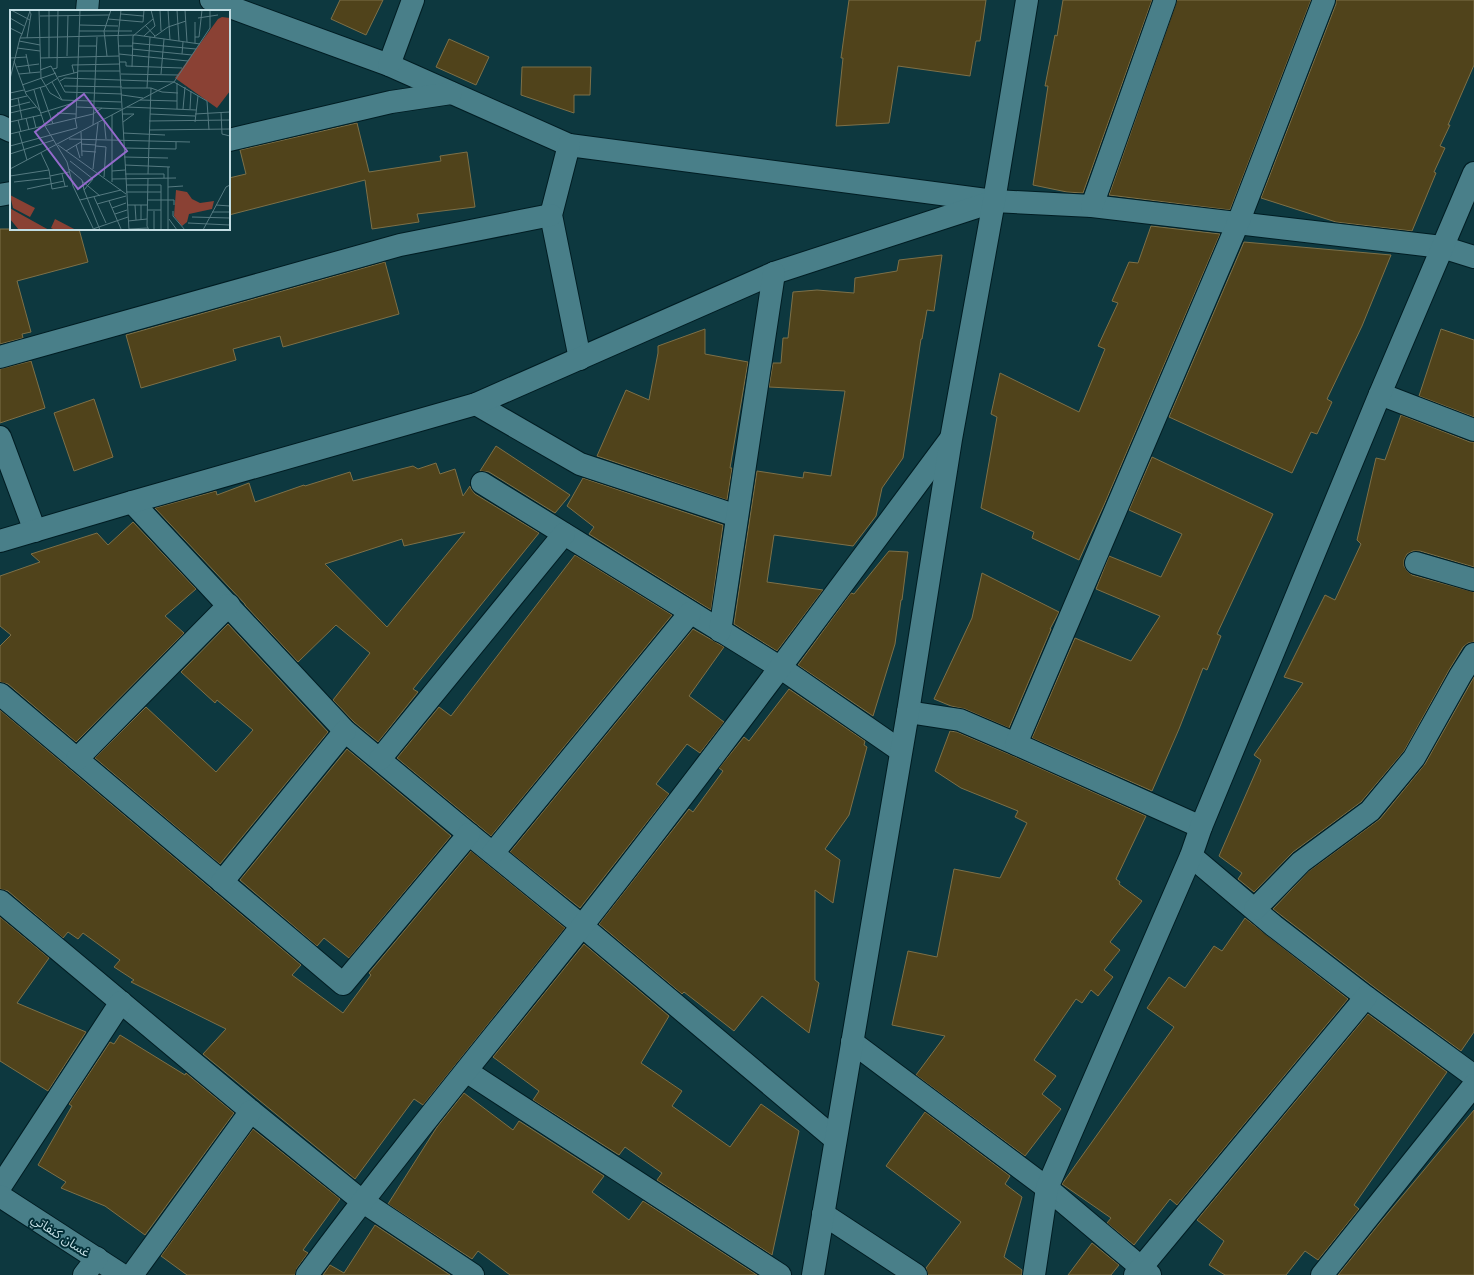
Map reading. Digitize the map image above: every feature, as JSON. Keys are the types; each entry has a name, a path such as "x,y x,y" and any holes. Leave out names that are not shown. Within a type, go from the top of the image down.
{"street":[{"path":"87,10 88,0"},
{"path":"211,0 389,66 569,145 994,201 1092,206 1442,247 1474,257"},
{"path":"389,66 413,0"},
{"path":"813,1275 908,712 951,439 994,201 1027,0"},
{"path":"1092,206 1165,0"},
{"path":"1016,744 1238,223 1324,0"},
{"path":"230,140 391,102 451,92"},
{"path":"0,126 10,131"},
{"path":"569,145 551,215 580,359"},
{"path":"1034,1275 1047,1188 1191,856 1201,826 1380,394 1474,173"},
{"path":"0,195 10,192"},
{"path":"0,541 476,404 774,273 994,201"},
{"path":"0,357 400,245 551,215"},
{"path":"720,631 774,273"},
{"path":"1380,394 1474,430"},
{"path":"476,404 580,464 737,516"},
{"path":"0,437 35,531"},
{"path":"306,1275 362,1201 582,926 781,668 951,439"},
{"path":"482,483 781,668 901,751"},
{"path":"132,502 345,731 582,926 835,1139"},
{"path":"380,760 564,534"},
{"path":"1416,562 1474,580"},
{"path":"77,759 229,605"},
{"path":"493,853 690,613"},
{"path":"1255,910 1301,862 1370,811 1414,758 1474,654"},
{"path":"0,694 343,984 469,834"},
{"path":"908,712 960,720 1201,826"},
{"path":"222,882 345,731"},
{"path":"1191,856 1255,910 1366,997 1474,1076"},
{"path":"0,901 362,1201 473,1275"},
{"path":"852,1042 1047,1188 1142,1272 1366,997"},
{"path":"0,1187 121,1002"},
{"path":"466,1071 780,1275"},
{"path":"1322,1275 1474,1085"},
{"path":"132,1275 252,1111"},
{"name":"غسان كنفاتي","path":"0,1196 90,1267 122,1275"},
{"path":"823,1214 916,1275"}],"building":[{"path":"340,0 383,0 366,35 331,19"},
{"path":"849,0 986,0 980,41 976,41 970,76 898,66 889,123 836,126 843,58 841,58"},
{"path":"1063,0 1152,0 1083,193 1067,192 1033,185 1048,86 1045,86 1055,35 1057,36"},
{"path":"1177,0 1311,0 1230,210 1109,195"},
{"path":"1336,0 1474,0 1474,65 1440,146 1445,148 1434,172 1436,173 1412,231 1336,222 1261,198 1336,4"},
{"path":"449,39 489,57 476,85 436,67"},
{"path":"522,67 591,67 590,95 574,95 574,113 521,95"},
{"path":"357,123 369,172 441,161 440,156 467,152 475,207 417,214 419,222 372,229 365,180 230,215 230,178 246,174 240,150"},
{"path":"1151,226 1220,234 1079,560 1032,538 1034,532 981,508 997,417 991,414 1000,373 1079,412 1105,349 1098,346 1118,303 1112,301 1129,262 1138,263"},
{"path":"0,229 79,230 88,262 17,281 31,332 22,334 23,338 0,344"},
{"path":"1244,242 1391,255 1362,326 1327,399 1332,402 1317,434 1311,432 1292,473 1169,417"},
{"path":"942,255 934,311 927,310 921,339 903,458 882,488 876,516 853,546 774,535 767,582 823,590 777,651 734,624 757,471 803,478 804,472 831,476 845,391 769,387 773,363 781,363 783,338 788,338 793,292 817,290 854,293 855,278 897,271 899,260"},
{"path":"385,262 399,314 283,347 280,336 233,349 236,360 141,388 126,335"},
{"path":"705,329 705,354 748,362 730,468 732,468 727,500 597,456 626,390 649,400 658,346"},
{"path":"1441,329 1474,340 1474,417 1419,396"},
{"path":"31,361 45,408 0,423 0,369"},
{"path":"94,399 113,457 74,471 54,413"},
{"path":"1401,415 1470,442 1474,442 1474,567 1420,551 1413,551 1407,554 1404,560 1404,566 1412,575 1474,592 1474,642 1468,643 1463,647 1404,751 1361,802 1293,852 1254,892 1238,879 1242,873 1219,856 1261,760 1254,755 1303,683 1284,677 1325,595 1335,600 1361,544 1357,540 1376,458 1385,460"},
{"path":"496,446 570,495 555,513 489,472 480,471"},
{"path":"1152,457 1273,514 1217,634 1221,636 1207,670 1203,668 1152,791 1032,738 1075,638 1131,661 1160,616 1096,589 1109,556 1161,577 1182,534 1129,510"},
{"path":"436,463 440,474 455,469 463,496 470,486 475,494 539,533 413,689 418,692 378,742 354,722 333,700 370,653 336,625 298,662 155,508 216,491 217,495 249,483 255,502 304,485 305,486 350,472 353,481 413,466 418,469","holes":["465,532 387,627 325,564 402,539 404,546"]},
{"path":"583,478 723,525 711,610 589,534 594,527 567,506"},
{"path":"133,522 196,589 165,616 184,633 76,742 8,684 0,682 0,646 11,635 0,626 0,576 40,562 31,554 97,533 108,545"},
{"path":"889,551 908,552 895,644 873,716 798,665 851,593 854,594"},
{"path":"575,555 672,615 491,836 397,758 439,707 451,716"},
{"path":"982,573 1059,612 1050,629 1009,728 965,709 951,706 934,699 972,618"},
{"path":"228,624 328,732 220,864 95,758 146,707 216,772 253,730 217,700 215,703 181,672"},
{"path":"693,629 724,647 689,696 724,722 700,753 687,744 656,784 669,794 580,908 510,852"},
{"path":"1474,677 1474,1032 1461,1051 1374,987 1273,909 1309,871 1380,819 1425,764"},
{"path":"789,689 865,741 864,745 867,747 849,815 825,849 840,860 833,903 815,890 815,980 819,983 809,1033 762,996 734,1031 684,992 682,994 599,924 689,809 693,812 723,771 719,768 744,737 749,741"},
{"path":"0,710 301,965 292,975 343,1013 371,975 369,973 471,851 565,928 423,1105 414,1099 355,1179 203,1054 226,1029 131,982 134,980 114,967 120,960 83,933 78,939 68,932 63,938 8,891 0,889"},
{"path":"950,731 957,732 1011,755 1146,816 1116,879 1120,882 1119,884 1142,901 1110,942 1120,950 1104,970 1113,977 1098,996 1091,990 1082,1003 1076,999 1034,1060 1056,1076 1042,1094 1061,1109 1025,1156 916,1075 945,1036 892,1025 908,951 937,957 954,869 1000,878 1027,823 1015,817 1018,811 961,788 935,771"},
{"path":"347,749 451,836 349,958 324,938 317,946 240,880"},
{"path":"0,917 49,958 17,1003 86,1032 48,1091 0,1061"},
{"path":"1245,918 1348,999 1177,1205 1170,1199 1134,1245 1107,1223 1111,1218 1062,1184 1174,1027 1147,1008 1169,977 1185,988 1214,946 1222,951"},
{"path":"584,944 669,1016 641,1063 682,1091 672,1106 730,1147 761,1104 799,1131 772,1255 657,1180 662,1173 625,1147 619,1155 533,1100 539,1091 493,1057"},
{"path":"1368,1014 1447,1072 1354,1205 1359,1209 1318,1260 1305,1251 1286,1275 1225,1275 1209,1265 1224,1241 1197,1220"},
{"path":"120,1035 185,1075 186,1073 234,1113 145,1235 105,1206 61,1188 66,1182 38,1165 72,1106 69,1104 110,1042 114,1044"},
{"path":"464,1093 513,1130 519,1121 604,1176 592,1192 629,1220 643,1201 757,1275 510,1275 478,1251 472,1259 388,1204 437,1127"},
{"path":"1474,1110 1474,1275 1338,1275 1379,1224"},
{"path":"925,1112 1010,1176 1005,1184 1022,1197 1004,1257 1022,1270 1022,1275 928,1275 926,1268 961,1222 886,1166"},
{"path":"253,1129 340,1199 303,1250 308,1253 297,1268 295,1275 187,1275 161,1256"},
{"path":"375,1225 450,1275 323,1275 330,1265 344,1273"},
{"path":"1092,1243 1119,1265 1111,1275 1068,1275"}]}
